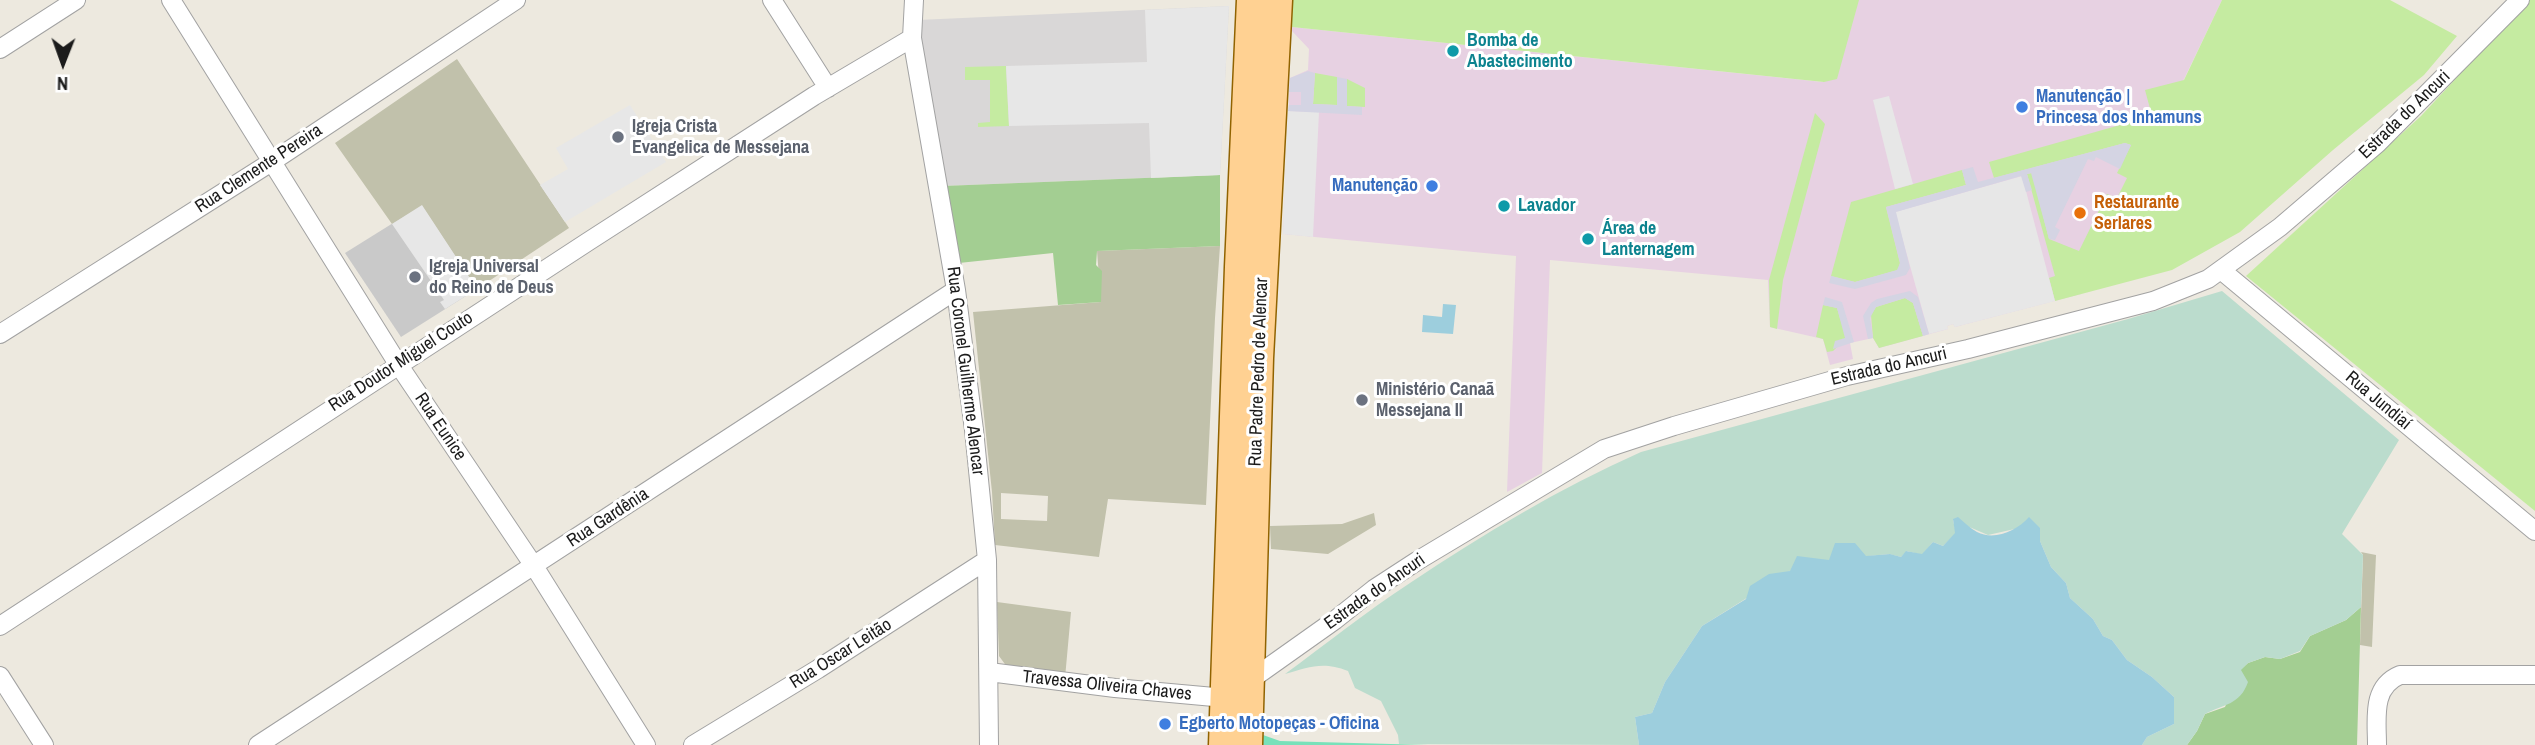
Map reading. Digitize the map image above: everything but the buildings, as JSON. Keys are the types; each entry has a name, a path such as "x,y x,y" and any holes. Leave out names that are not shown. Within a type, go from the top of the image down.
{"main road":[{"name":"Rua Padre Pedro de Alencar","path":"1248,745 1259,358 1261,71 1251,0"},
{"name":"Rua Padre Pedro de Alencar","path":"1223,745 1239,267 1261,71 1278,0"}],"street":[{"path":"0,49 76,0"},
{"name":"Rua Eunice","path":"171,0 398,364 534,566 646,745"},
{"name":"Rua Clemente Pereira","path":"0,334 273,161 516,0"},
{"path":"772,0 828,88"},
{"name":"Rua Coronel Guilherme Alencar","path":"914,0 912,38 956,290 987,560 989,745"},
{"name":"Estrada do Ancuri","path":"1225,698 1374,589 1417,561 1567,470 1618,443 1847,376 1968,349 2154,301 2189,288 2221,270 2280,227 2377,144 2520,0"},
{"name":"Rua Doutor Miguel Couto","path":"0,626 398,364 828,88 912,38"},
{"name":"Rua Jundiaí","path":"2221,270 2535,531"},
{"name":"Rua Gardênia","path":"258,745 956,290"},
{"name":"Rua Oscar Leitão","path":"693,745 818,669 987,560"},
{"name":"Travessa Oliveira Chaves","path":"989,672 1115,688 1225,698"},
{"path":"2377,745 2378,701 2382,688 2400,675 2535,676"},
{"path":"0,676 44,745"}],"shaded area":[{"path":"1846,0 2222,0 2081,294 1955,327 1953,324 1947,326 1948,329 1879,348 1873,338 1850,343 1853,359 1830,365 1823,339 1770,327 1768,280 1550,260 1542,473 1507,492 1516,256 1283,234 1290,78 1308,70 1309,49 1292,31 1292,27 1823,82"},
{"path":"1229,6 1220,175 943,186 918,20"},
{"path":"1229,6 1220,175 1151,178 1149,123 1009,126 1006,66 1147,62 1145,10"},
{"path":"457,59 569,228 477,289 422,206 392,224 335,143"},
{"path":"1308,71 1315,73 1313,104 1337,105 1337,77 1347,79 1347,106 1362,107 1362,115 1288,111 1289,105 1301,105 1301,92 1289,92 1290,78"},
{"path":"1889,96 1913,184 1895,189 1873,100"},
{"path":"630,105 666,162 565,222 540,185 568,169 556,148"},
{"path":"1288,111 1319,112 1313,237 1283,234"},
{"path":"2125,143 2131,145 2120,169 2096,157 2094,161 2088,159 2055,227 2060,230 2055,240 2049,239 2031,173 2027,174 2032,190 2026,192 2021,176 1896,212 1910,268 1906,275 1855,289 1829,283 1831,276 1855,282 1897,270 1900,263 1886,207 1966,185 1962,170 1973,167 1978,182"},
{"path":"2022,176 2055,301 1955,327 1953,324 1947,326 1948,329 1929,334 1895,212"},
{"name":"Igreja Universal do Reino de Deus","path":"422,205 477,289 401,337 345,253"},
{"path":"422,205 477,289 445,309 440,302 444,300 392,224"},
{"path":"1220,246 1206,505 1108,499 1099,557 995,545 973,312 1101,302 1097,251","holes":["1001,493 1048,496 1047,521 1001,519"]},
{"path":"1910,291 1918,297 1929,334 1923,336 1913,303 1905,298 1876,307 1870,318 1873,338 1868,339 1863,316 1871,303"},
{"path":"2222,291 2399,440 2342,534 2363,555 2361,607 2346,620 2310,636 2300,651 2280,659 2265,657 2248,663 2241,670 2248,682 2245,690 2231,703 2205,714 2187,745 2142,745 2147,737 2174,724 2174,697 2152,677 2127,660 2112,640 2103,636 2093,619 2070,598 2066,583 2051,567 2040,541 2039,528 2019,528 1988,535 1953,520 1956,533 1943,546 1933,542 1922,555 1907,551 1901,557 1889,554 1829,560 1790,571 1702,626 1665,682 1652,713 1635,717 1639,745 1399,744 1398,735 1381,701 1355,688 1348,671 1323,666 1285,674 1378,605 1466,547 1552,496 1641,452"},
{"path":"1825,297 1842,302 1854,342 1833,349 1835,341 1845,338 1837,308 1823,305"},
{"path":"1374,513 1376,525 1328,554 1271,549 1270,526 1342,524"},
{"path":"2361,552 2376,555 2372,647 2360,645"},
{"path":"997,602 1071,612 1065,678 1010,671 999,656"}],"green space":[{"path":"1292,0 1859,0 1837,79 1824,82 1292,27"},
{"path":"2222,0 2390,0 2457,36 2424,75 2240,232 2172,270 2055,301 2049,278 2055,276 2027,174 2032,173 2049,239 2079,251 2107,194 2117,198 2127,178 2117,173 2131,145 2125,143 1994,178 1989,162 2152,116 2145,90 2184,80"},
{"path":"2529,0 2535,0 2535,511 2246,276 2421,116"},
{"path":"1006,66 1009,126 978,127 978,123 990,122 990,80 965,80 965,67"},
{"path":"1315,73 1337,77 1337,105 1313,104"},
{"path":"1347,79 1365,88 1365,107 1346,106"},
{"path":"1815,113 1825,124 1783,280 1777,329 1770,327 1769,280"},
{"path":"1962,170 1966,185 1886,207 1900,263 1898,270 1855,282 1831,276 1851,202"},
{"path":"1220,175 1220,246 1097,251 1096,265 1102,271 1101,302 1058,305 1053,253 959,263 943,186"},
{"path":"1905,298 1913,303 1923,336 1879,348 1873,338 1871,315 1876,307"},
{"path":"1823,305 1837,308 1846,338 1833,351 1827,352 1823,339 1816,337"},
{"path":"2361,607 2357,745 2187,745 2205,714 2225,707 2240,670 2248,663 2265,657 2280,659 2300,652 2310,636 2346,620"},
{"path":"1263,735 1280,741 1428,745 1263,745"}],"water":[{"path":"1443,304 1456,305 1453,334 1422,332 1423,315 1442,317"},
{"path":"1958,517 1977,532 1998,535 2018,527 2029,517 2040,528 2040,541 2051,567 2066,583 2070,598 2093,619 2103,636 2112,640 2127,660 2152,677 2174,697 2174,724 2147,737 2142,745 1639,745 1635,717 1652,713 1665,682 1702,626 1746,599 1750,586 1769,574 1790,571 1797,556 1829,560 1835,543 1855,543 1866,556 1890,554 1901,557 1906,551 1922,554 1933,542 1943,546 1955,533 1953,519"}],"place":[{"name":"Bomba de Abastecimento","path":"1453,51"},
{"name":"Manutenção | Princesa dos Inhamuns","path":"2022,107"},
{"name":"Igreja Crista Evangelica de Messejana","path":"618,137"},
{"name":"Manutenção","path":"1432,186"},
{"name":"Lavador","path":"1504,206"},
{"name":"Restaurante Serlares","path":"2080,213"},
{"name":"Área de Lanternagem","path":"1588,239"},
{"name":"Igreja Universal do Reino de Deus","path":"415,277"},
{"name":"Ministério Canaã Messejana II","path":"1362,400"},
{"name":"Egberto Motopeças - Oficina","path":"1165,724"}]}
